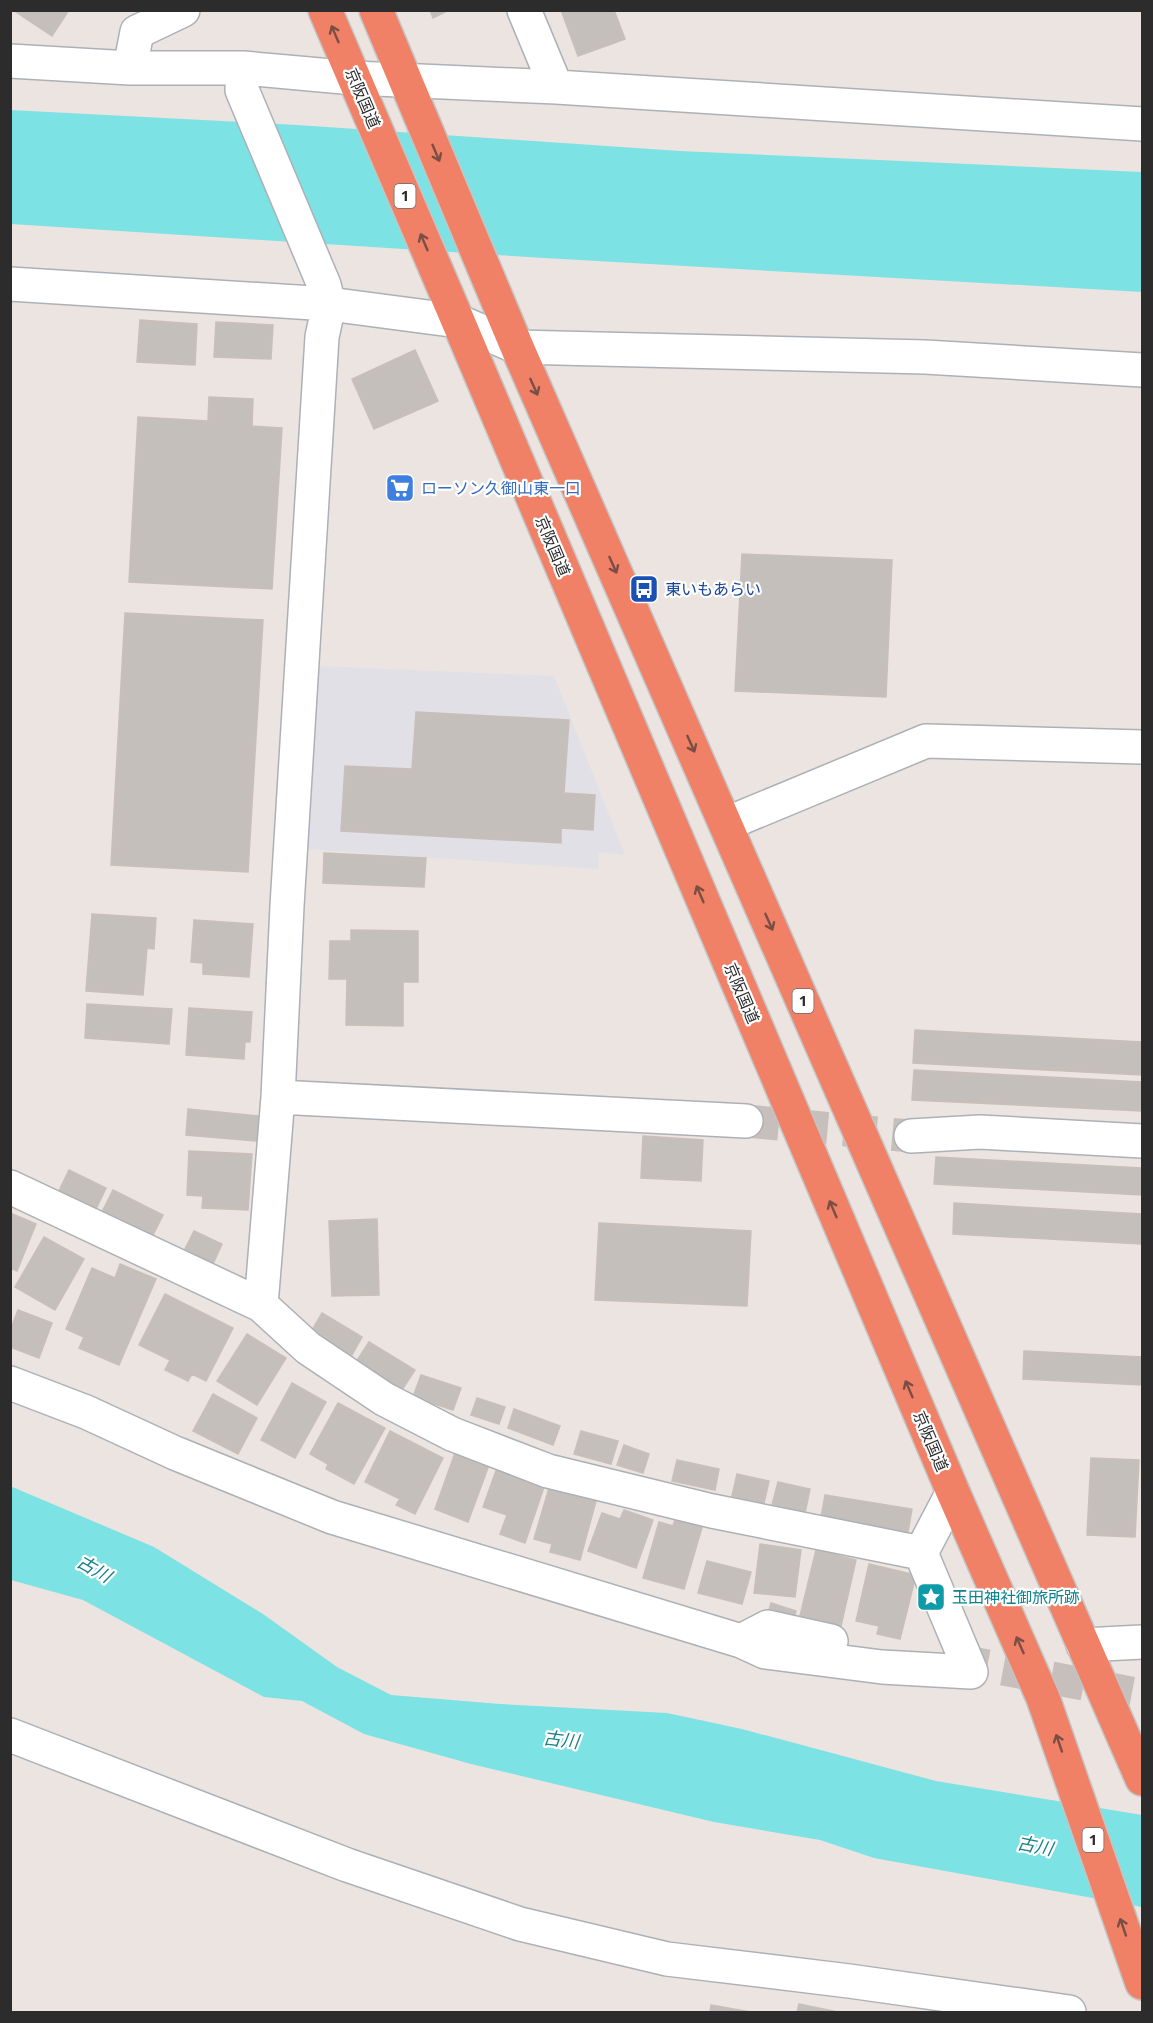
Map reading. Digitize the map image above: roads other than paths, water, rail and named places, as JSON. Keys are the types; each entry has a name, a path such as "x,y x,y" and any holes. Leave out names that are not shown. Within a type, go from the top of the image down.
{"highway":[{"name":"京阪国道","path":"325,10 953,1492 1043,1698 1143,1983"},
{"name":"1","path":"376,10 517,347 1143,1779"}],"street":[{"path":"130,68 137,32 183,10"},
{"path":"524,10 555,87"},
{"path":"10,61 409,90 555,87 1143,124"},
{"path":"242,79 326,294 287,894 278,1097 261,1305"},
{"path":"10,284 326,294 453,308 517,347 925,357 1143,370"},
{"path":"726,824 926,741 1143,747"},
{"path":"278,1097 747,1121"},
{"path":"910,1136 980,1132 1143,1141"},
{"path":"10,1187 261,1305 308,1348 384,1399 453,1434 548,1471 712,1511 921,1553"},
{"path":"10,1383 86,1412 175,1453 332,1517 741,1641 765,1652 882,1667 971,1672 921,1553"},
{"path":"921,1553 953,1492"},
{"path":"741,1641 768,1627 920,1659 955,1660"},
{"path":"1083,1645 1143,1642"},
{"path":"10,1734 346,1865 520,1924 667,1959 849,1981 1069,2013"}],"water":[{"path":"10,110 297,125 680,151 1142,172 1142,292 544,258 11,224"},
{"name":"古川","path":"10,1486 154,1547 263,1614 337,1667 391,1695 500,1704 667,1713 742,1729 936,1781 1142,1815 1142,1907 874,1858 820,1840 714,1822 471,1764 364,1734 302,1701 264,1697 83,1600 11,1580"}],"tunnel":[{"path":"746,1121 911,1136"},
{"path":"955,1660 1142,1695"}],"place":[{"name":"ローソン久御山東一口","path":"400,488"},
{"name":"東いもあらい","path":"644,589"},
{"name":"玉田神社御旅所跡","path":"931,1597"}]}
